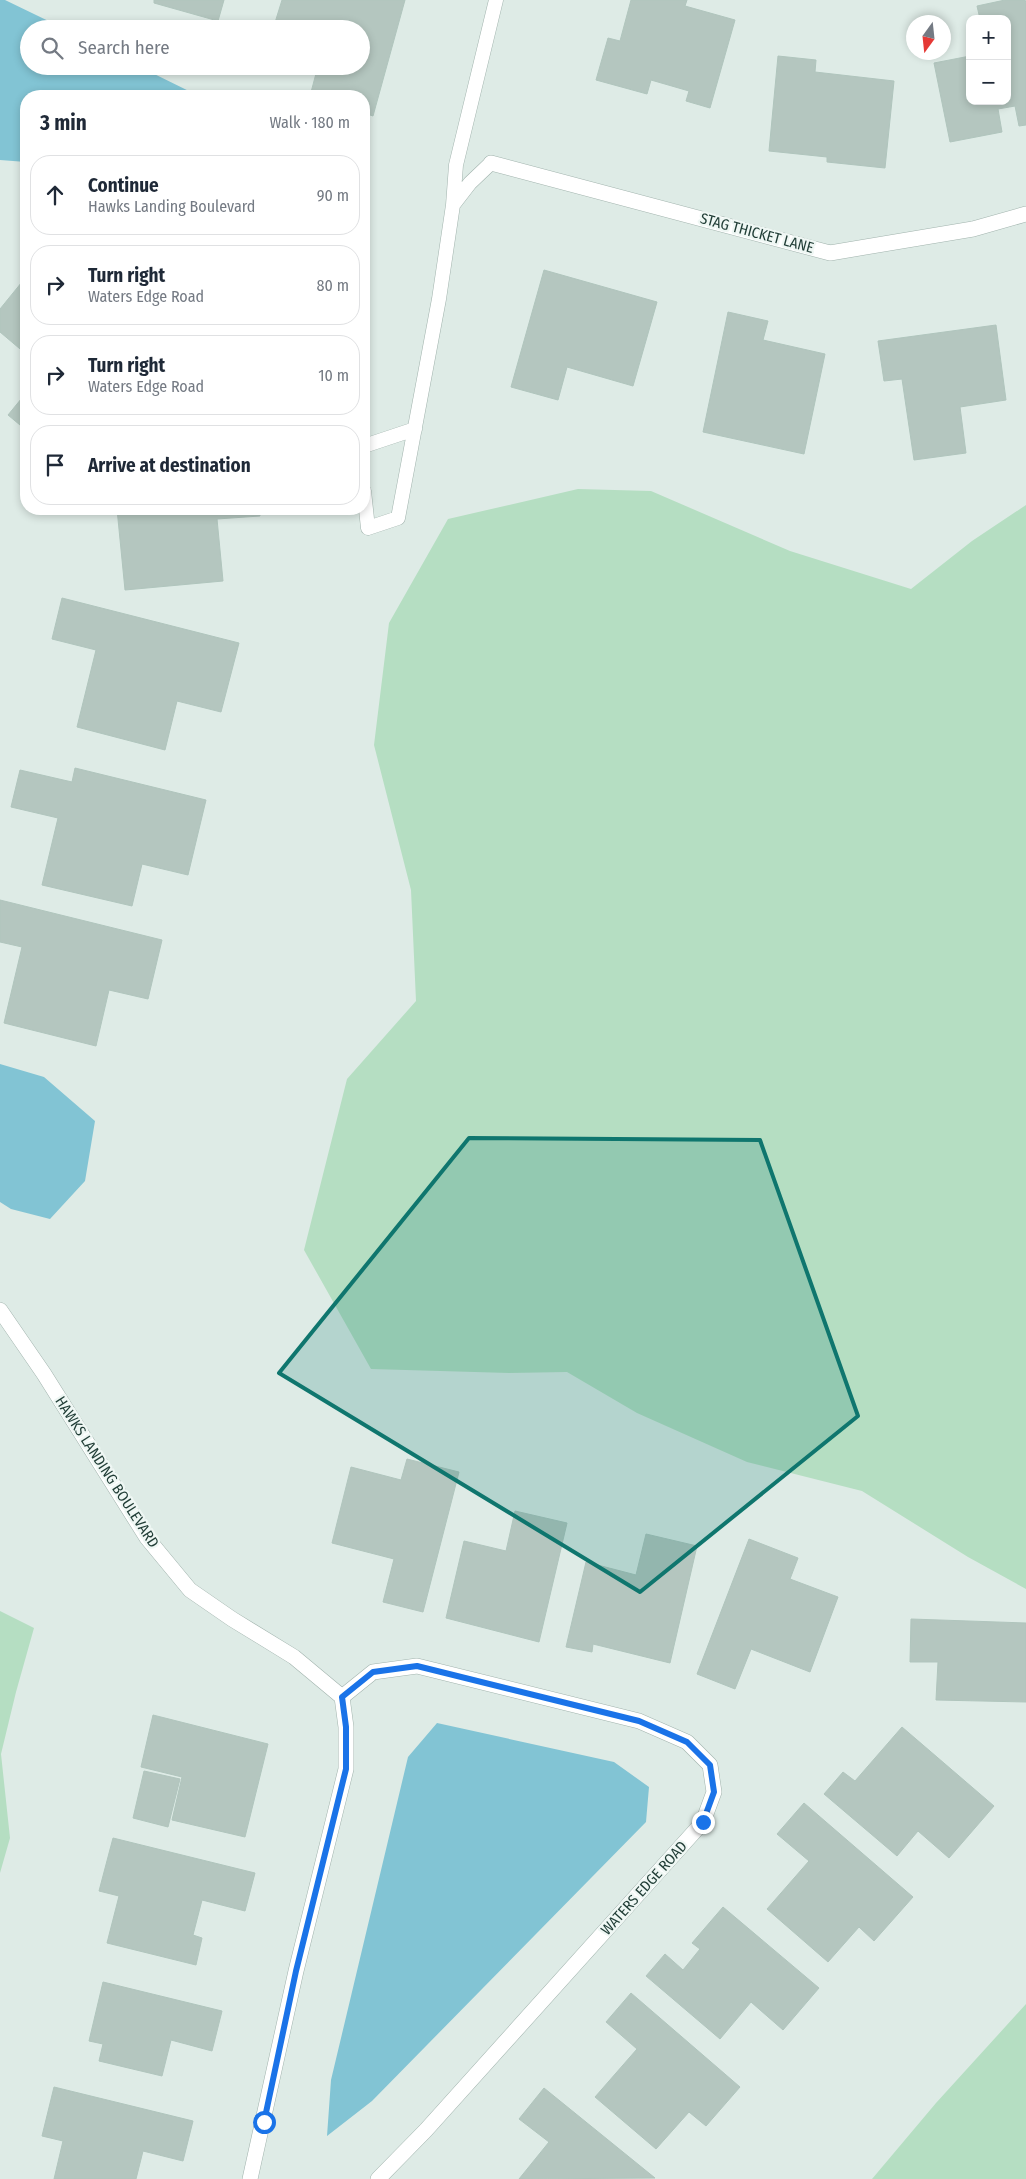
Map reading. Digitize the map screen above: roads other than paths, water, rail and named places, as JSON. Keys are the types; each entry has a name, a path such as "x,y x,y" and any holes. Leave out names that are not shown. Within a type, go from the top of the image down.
{"street":[{"name":"STAG THICKET LANE","path":"491,162 830,253 973,229 1026,214"},
{"name":"HAWKS LANDING BOULEVARD","path":"0,1310 44,1374 147,1538 190,1590 232,1619 294,1657 342,1697"},
{"name":"WATERS EDGE ROAD","path":"342,1697 373,1672 417,1666 639,1721 687,1742 710,1765 714,1792 703,1822 426,2130 378,2179"},
{"path":"250,2179 296,1971 346,1769 346,1727 342,1697"}],"lane":[{"path":"367,515 368,528 398,518 439,299 453,205 456,165 496,0"},
{"path":"453,205 470,183 491,162"},
{"path":"370,444 415,429"}],"water":[{"path":"0,0 5,0 46,20 20,20 20,75 156,75 187,90 20,90 20,162 0,160"},
{"path":"0,1064 44,1077 95,1121 85,1181 50,1219 11,1209 0,1202"},
{"path":"437,1723 614,1762 649,1787 646,1822 372,2101 327,2136 331,2080 408,1757"}]}
